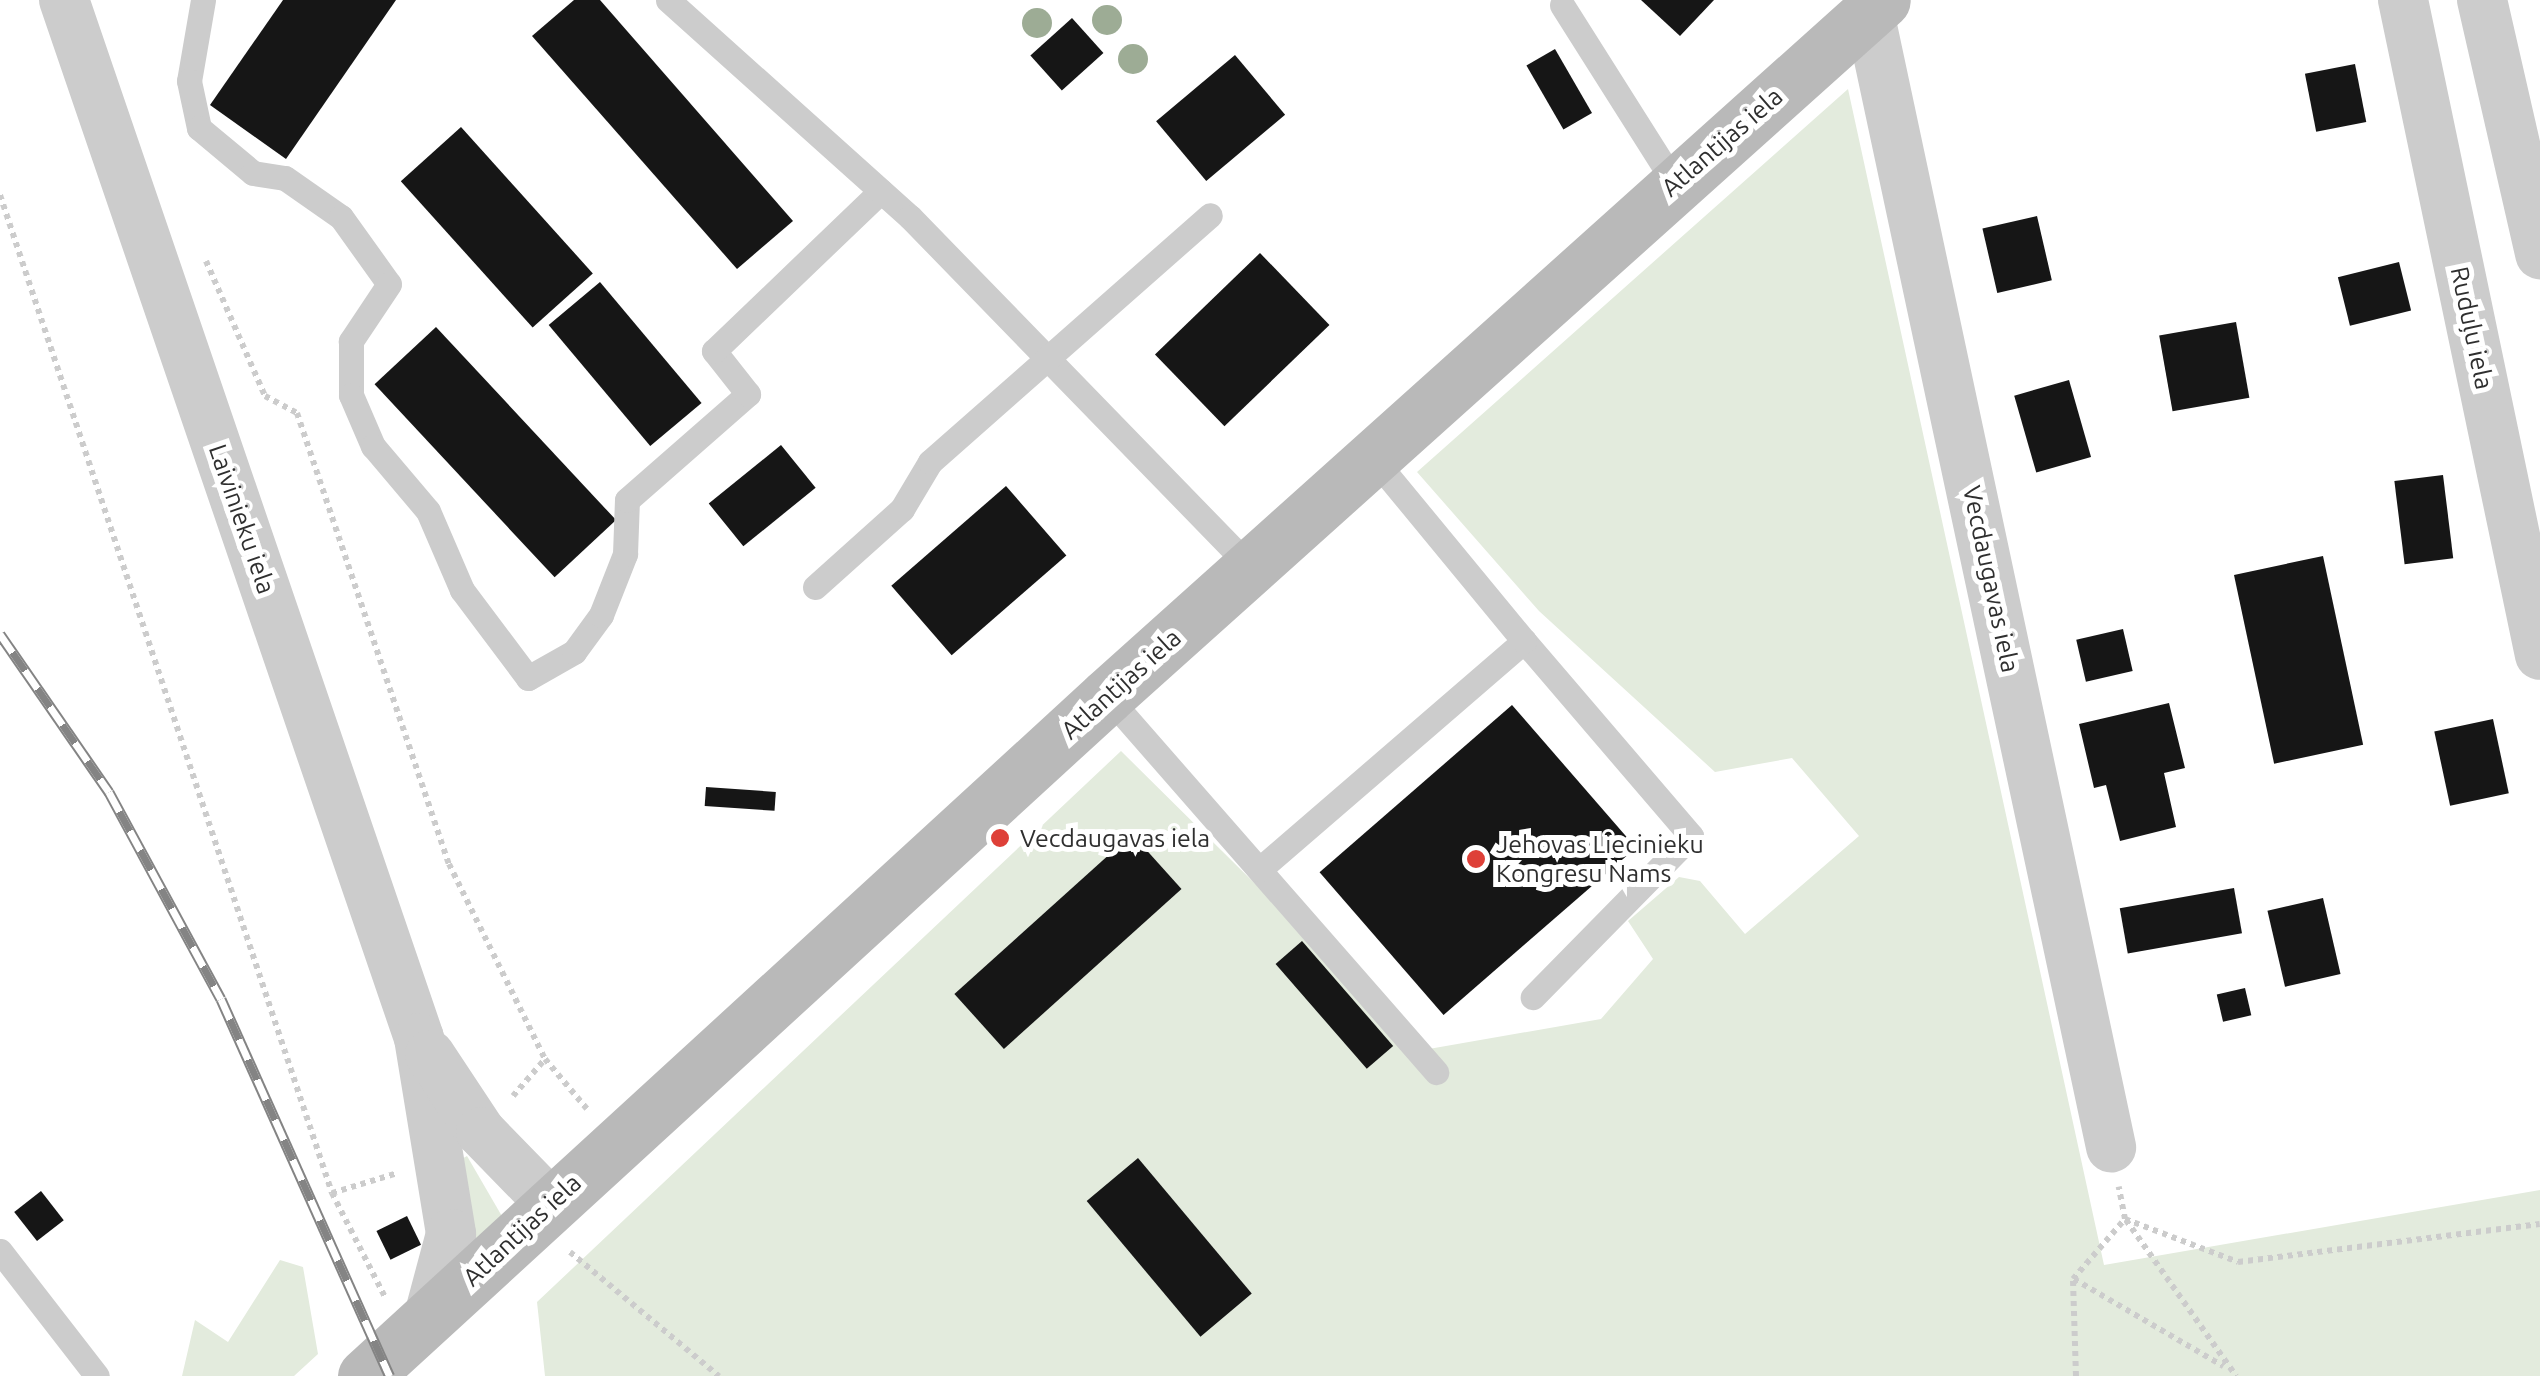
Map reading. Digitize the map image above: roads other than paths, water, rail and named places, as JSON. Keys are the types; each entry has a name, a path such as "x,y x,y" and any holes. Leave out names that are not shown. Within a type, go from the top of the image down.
{"main road":[{"name":"Atlantijas iela","path":"365,1376 541,1210 1107,696 1375,460 1675,184 1876,6"}],"street":[{"name":"Laivinieku iela","path":"64,0 419,1038 451,1234 418,1327"},
{"name":"Ruduļu iela","path":"2403,0 2540,655"},
{"path":"2482,0 2540,254"},
{"name":"Vecdaugavas iela","path":"1876,6 2112,1147"},
{"name":"Laivinieku iela","path":"419,1038 481,1132 541,1210"}],"lane":[{"path":"203,0 189,80 200,128 253,173 285,178 341,217 390,284 352,341 351,396 373,446 428,512 462,590 528,678 574,652 601,615 625,554 626,500 748,394 714,351 881,190"},
{"path":"668,0 881,190 1252,568"},
{"path":"1562,4 1675,184"},
{"path":"815,587 902,509 930,462 1050,361 1210,215"},
{"path":"1375,460 1691,836 1533,996"},
{"path":"1260,869 1524,641"},
{"path":"1107,696 1436,1072"},
{"path":"0,1251 97,1376"}],"railway":[{"path":"0,634 109,792 221,999 390,1376"}],"place":[{"name":"Vecdaugavas iela","path":"1000,838"},
{"name":"Jehovas Liecinieku Kongresu Nams","path":"1476,859"}]}
